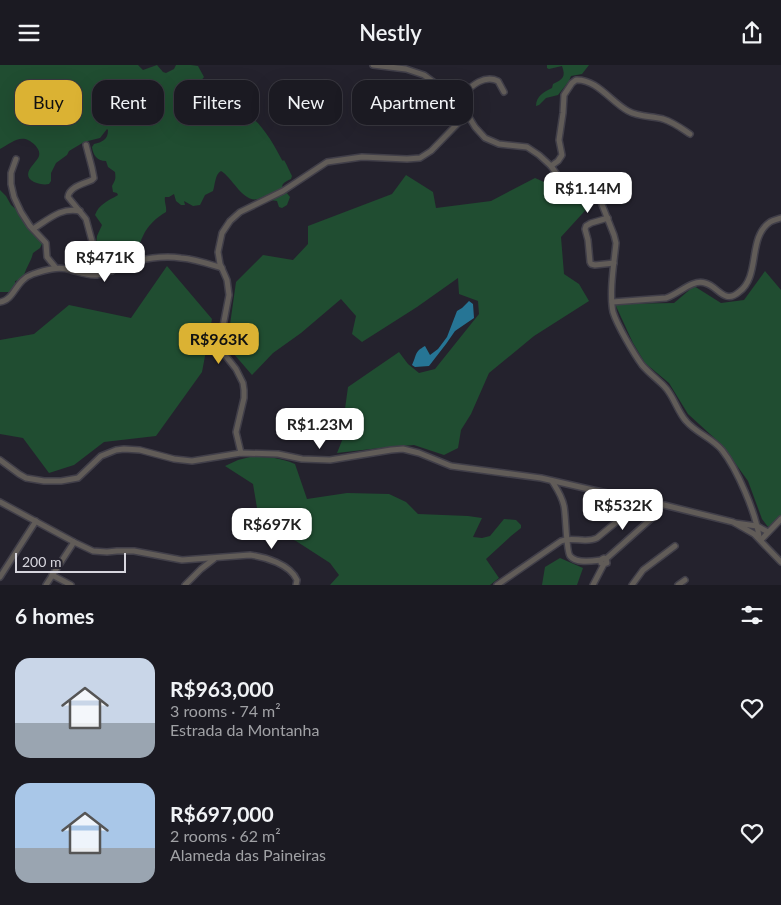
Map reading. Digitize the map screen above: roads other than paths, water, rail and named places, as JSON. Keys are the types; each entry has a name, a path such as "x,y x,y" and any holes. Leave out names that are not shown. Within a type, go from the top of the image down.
{"street":[{"path":"373,65 416,71 430,80"},
{"path":"473,86 479,81 490,78 498,81 504,92"},
{"path":"551,166 562,155 560,140 564,95 576,80 592,84 629,112 669,121 690,134"},
{"path":"241,453 236,432 244,390 236,369 220,348 220,337 229,295 227,280 220,264 218,252 222,233 230,221 240,212 283,191 327,162 362,157 420,158 431,151 456,125"},
{"path":"473,125 485,138 499,144 527,147 540,155 551,166 563,183 601,202 616,243 612,302 616,321 642,365 668,391 686,421 721,450 732,465 757,525 760,539"},
{"path":"86,145 94,178 71,190 68,194 69,199 81,211 89,225 96,256 99,261 112,271"},
{"path":"16,159 11,173 12,190 21,212 30,226 46,243 47,257 56,268"},
{"path":"33,229 61,211 72,209 81,211"},
{"path":"612,302 671,297 694,284 703,282 711,285 723,295 731,296 737,294 748,281 760,235 770,222 781,218"},
{"path":"608,219 591,223 585,229 590,263 596,265 614,263"},
{"path":"0,302 10,298 24,278 56,268 97,275 136,261 169,257 188,259 222,268"},
{"path":"0,460 26,478 61,481 78,479 101,456 116,450 132,449 186,461 199,461 241,453 330,460 403,449 419,453 451,466 529,476 643,500 733,523 757,525 768,532"},
{"path":"552,481 563,503 569,555 572,558 584,561 604,561"},
{"path":"497,585 557,543 567,539 592,541 598,538 643,500"},
{"path":"0,502 93,551 134,551 170,559 205,562 215,558 260,556 282,565 292,573 297,580 296,585"},
{"path":"593,585 604,561 652,518"},
{"path":"760,539 781,519"},
{"path":"0,577 36,521"},
{"path":"733,523 752,532 781,562"},
{"path":"46,585 74,542"},
{"path":"632,585 644,571 675,546"},
{"path":"190,560 201,569"},
{"path":"185,585 201,569 205,562"},
{"path":"52,575 71,585"},
{"path":"678,585 685,579"}],"water":[{"path":"469,301 473,304 474,318 455,331 429,366 415,367 412,365 416,354 421,348 425,346 430,355 438,349 447,337 457,311"}]}
